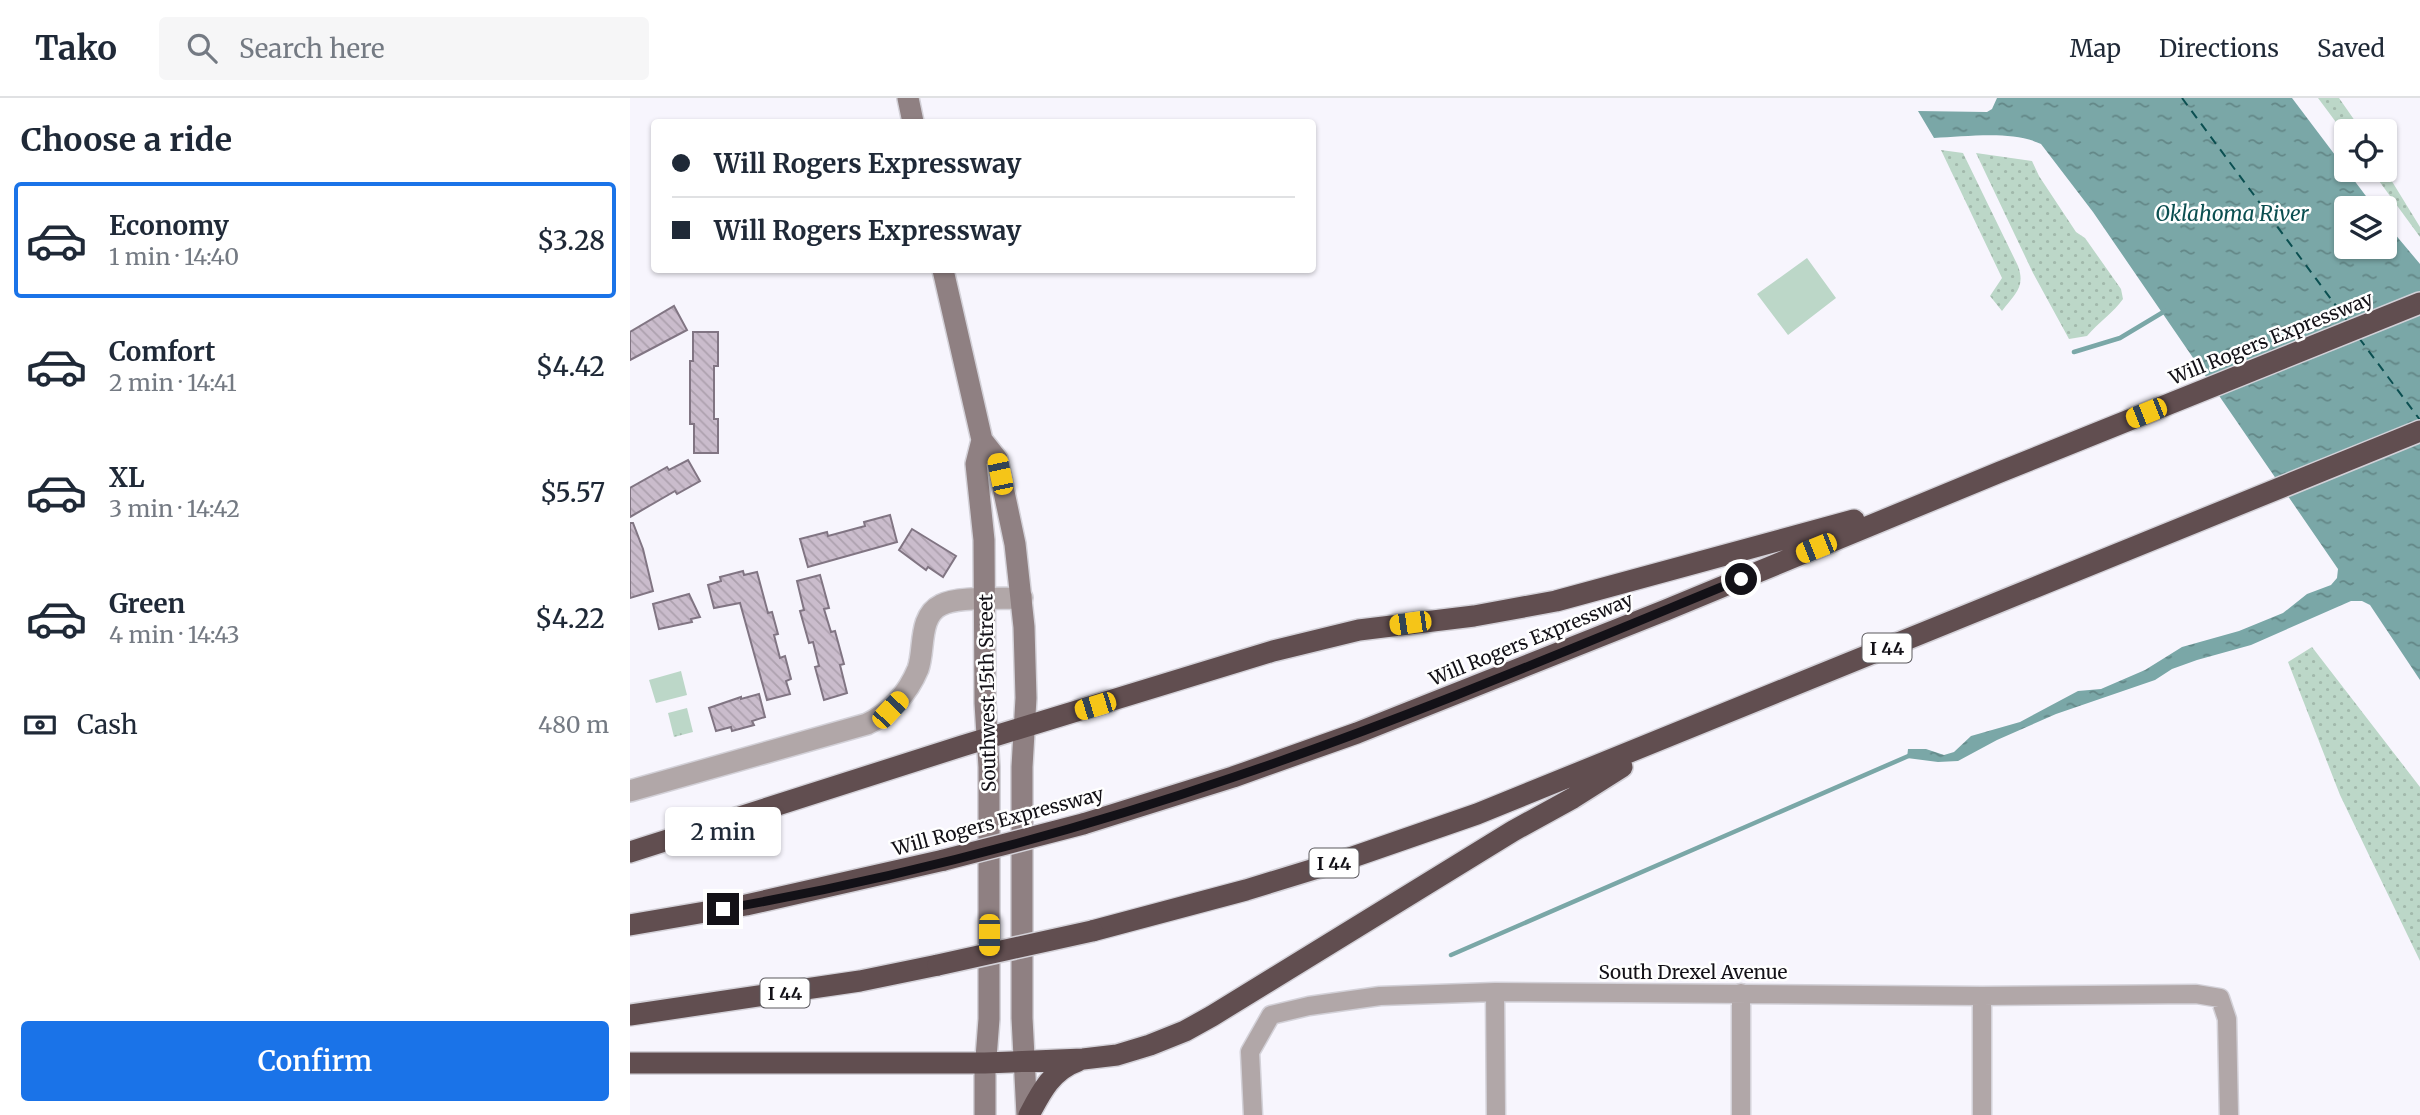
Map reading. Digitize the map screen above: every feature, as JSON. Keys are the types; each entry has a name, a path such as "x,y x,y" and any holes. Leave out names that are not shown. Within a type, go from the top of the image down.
{"highway":[{"name":"Will Rogers Expressway","path":"630,925 746,905 944,860 1083,824 1233,777 1357,733 1666,610 1940,496 2420,303"},
{"name":"I 44","path":"630,1015 860,981 938,965 1093,931 1246,890 1347,859 1477,814 2420,431"},
{"path":"630,852 987,738 1316,639 1501,612 1556,600 1940,496"},
{"path":"630,1063 985,1063 1117,1055 1185,1031 1513,831 1573,798 1665,738"},
{"path":"1028,1115 1054,1074 1083,1059"}],"main road":[{"path":"908,98 912,119"},
{"name":"Southwest 15th Street","path":"944,273 982,440 997,459 1015,544 1022,598 1026,675 1022,1018 1028,1115"},
{"name":"Southwest 15th Street","path":"982,440 976,464 982,521 987,738 989,1019 985,1063 985,1115"}],"street":[{"path":"630,791 852,730 879,718 900,699 912,680 920,661 927,621 932,612 948,602 1022,598"},
{"path":"1495,992 1496,1115"},
{"name":"South Drexel Avenue","path":"1253,1115 1251,1052 1271,1015 1309,1006 1380,996 1495,992 1982,996 2196,994 2220,998 2227,1019 2229,1115"},
{"path":"1741,993 1741,1115"},
{"path":"1982,996 1982,1115"}],"green space":[{"path":"2318,98 2339,98 2354,119 2334,120"},
{"path":"1941,150 1963,153 2018,266 2020,285 2002,311 1990,296 2002,278"},
{"path":"1976,153 2032,161 2076,232 2085,238 2121,289 2123,299 2087,336 2069,339 2033,273"},
{"path":"2380,182 2392,182 2420,227 2420,237 2397,206 2397,196 2390,196"},
{"path":"1807,258 1836,298 1788,335 1757,294"},
{"path":"2312,647 2420,787 2420,961 2340,795 2288,662"},
{"path":"681,671 687,695 656,703 649,680"},
{"path":"687,708 693,732 674,737 668,713"}],"water":[{"name":"Oklahoma River","path":"1997,98 2292,98 2334,154 2334,182 2355,182 2366,196 2334,196 2334,259 2397,259 2397,237 2420,264 2420,680 2370,605 2362,601 2351,601 2251,645 2197,660 2172,669 2155,680 2056,714 1958,761 1938,762 1907,758 1908,749 1926,749 1944,755 1954,752 1971,736 2020,722 2078,691 2101,689 2145,670 2182,647 2239,631 2283,613 2307,594 2331,585 2337,578 2338,569 2093,212 2041,144 2003,136 1934,138 1918,111 1987,112 1992,109"}],"building":[{"path":"674,306 687,330 630,360 630,332"},
{"path":"693,332 718,332 718,366 714,366 714,419 718,419 718,453 694,453 694,424 690,424"},
{"path":"688,460 700,481 677,494 675,491 630,517 630,488 667,467 669,470"},
{"path":"890,515 897,542 808,567 800,539 827,532 828,536 865,526 864,522"},
{"path":"630,523 633,523 643,549 653,591 630,598"},
{"path":"912,529 956,556 943,577 928,567 926,570 899,550"},
{"path":"743,571 744,575 757,572 768,613 772,612 778,634 774,635 780,658 785,656 791,679 786,681 790,694 767,700 740,603 714,608 708,585 721,581 720,577"},
{"path":"820,575 829,608 824,609 831,632 835,631 844,664 840,665 847,693 824,700 815,667 819,666 813,642 809,643 800,611 804,610 797,581"},
{"path":"689,594 700,617 691,619 692,622 659,629 653,604"},
{"path":"759,694 765,717 752,721 754,725 732,731 731,727 716,731 709,708"}],"waterway":[{"path":"2074,352 2120,338 2165,311"},
{"path":"1451,955 1913,754"}],"ferry route":[{"path":"2182,98 2348,322"},
{"path":"2359,338 2420,420"}],"route":[{"path":"723,909 944,860 1083,824 1233,777 1357,733 1741,579"}]}
